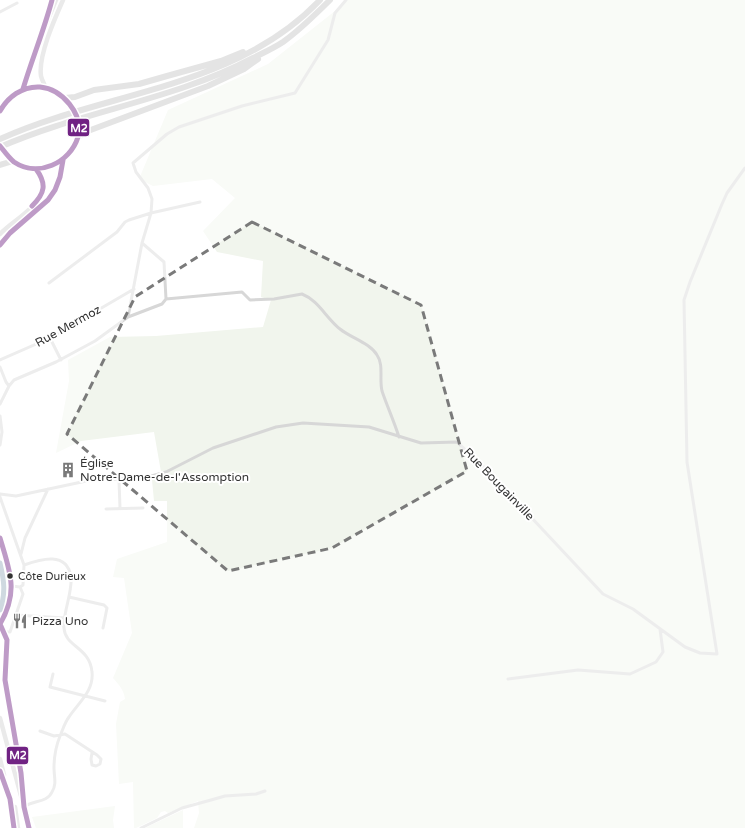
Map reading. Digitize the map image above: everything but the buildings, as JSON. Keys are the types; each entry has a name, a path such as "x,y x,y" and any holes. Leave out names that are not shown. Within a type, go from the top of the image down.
{"highway":[{"path":"0,139 65,115 169,85 218,67 270,41 303,16 320,0"},
{"path":"77,138 88,130 173,99 226,78 244,69 282,43 310,20 330,0"},
{"path":"65,98 75,97 94,90 139,84 221,61 265,41 303,16"},
{"path":"0,146 68,122 207,80 282,43"},
{"path":"0,165 12,161"}],"main road":[{"path":"47,19 52,0"},
{"path":"23,89 34,53 56,0"},
{"path":"46,88 41,76 41,69 48,38 63,0"},
{"path":"0,111 8,99 23,89 38,87 46,88 65,98 72,106 78,127 77,138 72,150 63,160 46,168 36,169 24,167 12,161 0,146"},
{"path":"0,245 17,227 39,210 52,196 61,177 63,160"},
{"path":"0,234 12,222 35,204 42,193 44,187 43,180 36,169"},
{"path":"0,538 11,584"},
{"path":"3,632 7,640 5,663 6,680 21,773 24,807"},
{"path":"0,718 29,828"},
{"path":"0,759 11,802 10,817 13,828"},
{"path":"0,771 14,801 18,828"}],"street":[{"path":"128,317 142,243 151,213 152,199 148,188 136,172 133,163 167,134 178,127 242,106 295,93 328,40 335,13 346,0"},
{"path":"0,12 17,3"},
{"name":"Rue Bougainville","path":"0,496 16,496 91,480 144,478 161,474 213,448 276,427 292,424 313,423 369,427 421,443 457,442 485,468 603,594 633,609 685,648 700,653 717,654 687,462 684,300 727,193 745,168"},
{"path":"49,283 117,232 125,222 151,213 200,202"},
{"path":"0,404 9,386 14,380 61,360 95,342 128,317 162,304 166,299 164,262 142,243"},
{"name":"Rue Mermoz","path":"0,360 50,338 134,289"},
{"path":"166,299 242,292 247,298 253,300 274,299 299,294 304,295 315,304 340,330 373,350 377,355 381,365 380,377 382,390 399,437"},
{"path":"50,338 61,360"},
{"path":"0,367 9,386"},
{"path":"0,416 2,432 0,445"},
{"path":"119,480 120,508"},
{"path":"21,554 25,538 48,489"},
{"path":"0,496 24,565 22,586 23,594 10,632 3,632 0,624 7,614 12,601 11,584"},
{"path":"106,509 143,508"},
{"path":"24,565 44,559 57,560 64,563 69,569 71,579 64,628 67,639 82,650 90,661 92,672 91,684 85,696 68,718 56,747 54,758 55,783 50,796 46,799 30,803 24,807"},
{"path":"0,573 11,584 22,586"},
{"path":"69,597 104,605 107,608 103,628"},
{"path":"15,615 65,618"},
{"path":"508,680 578,670 630,674 656,662 663,652 660,630"},
{"path":"53,674 50,687 105,701"},
{"path":"40,731 54,736 65,734 92,753"},
{"path":"141,828 182,808 225,796 256,794 265,791"}],"highlighted area":[{"path":"252,222 421,305 467,471 332,548 228,571 67,434 135,297"}],"shaded area":[{"path":"346,0 745,0 745,828 194,828 199,813 198,801 168,813 165,811 161,812 157,818 134,828 133,782 119,784 116,724 120,702 125,699 122,690 113,678 132,633 124,578 113,577 117,559 167,542 167,501 154,501 152,480 161,472 154,432 81,441 56,453 69,381 68,360 110,337 156,336 263,327 271,300 261,297 263,261 217,252 203,231 235,198 212,179 153,186 139,179 168,110 268,64 340,7"},
{"path":"115,806 113,820 114,828 36,828 32,817"},
{"path":"183,810 183,828 145,828"}],"transit line":[{"name":"M2","path":"23,89 52,0"},
{"name":"M2","path":"0,111 7,101 16,93 27,88 40,87 56,92 70,104 78,120 79,128 78,137 68,154 61,161 43,168 23,167 14,162 0,146"},
{"name":"M2","path":"0,245 10,233 48,200 55,190 60,177 63,160"},
{"name":"M2","path":"32,206 40,197 43,188 42,179 36,169"},
{"name":"M2","path":"0,538 11,581 9,601 6,612 0,624"},
{"path":"0,563 4,586 0,610"},
{"name":"M2","path":"0,624 7,640 5,680 21,773 24,807 29,828"},
{"name":"M2","path":"0,771 10,799 14,828"}],"place":[{"name":"Église Notre-Dame-de-l'Assomption","path":"68,470"},
{"name":"Côte Durieux","path":"10,576"},
{"name":"Pizza Uno","path":"20,621"}]}
